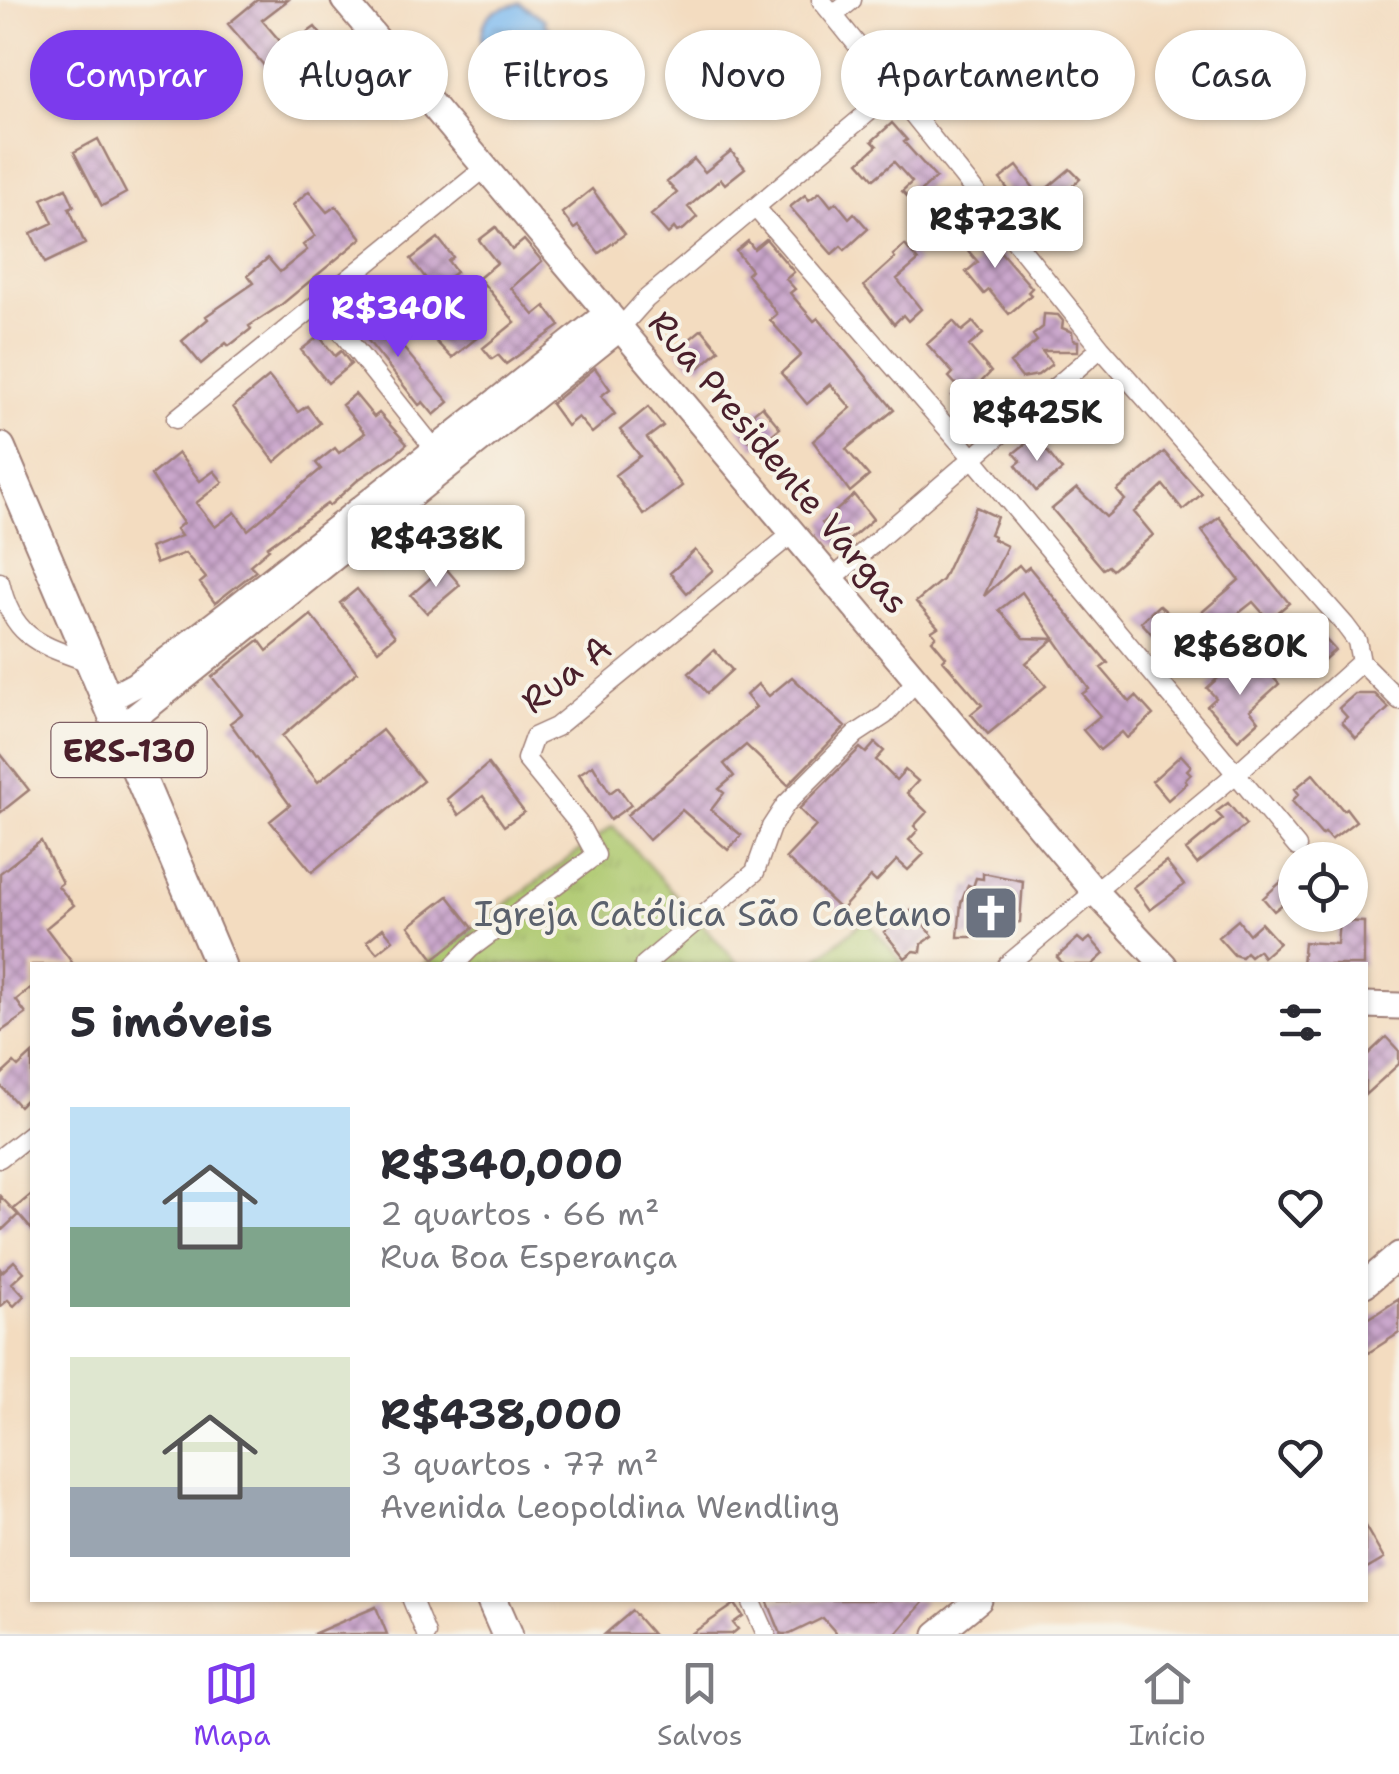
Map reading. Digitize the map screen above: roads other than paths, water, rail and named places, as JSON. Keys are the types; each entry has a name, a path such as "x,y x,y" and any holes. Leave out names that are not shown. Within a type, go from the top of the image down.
{"main road":[{"name":"Rua Presidente Vargas","path":"344,0 1095,892 1161,962"},
{"path":"120,728 442,458 614,320"},
{"name":"ERS-130","path":"0,448 219,962"},
{"path":"107,700 135,685 442,458"},
{"path":"1368,1005 1399,1006"},
{"path":"1368,1281 1399,1255"},
{"path":"493,1602 507,1634"},
{"path":"936,1634 976,1602"}],"street":[{"path":"821,0 846,30"},
{"path":"834,15 852,0"},
{"path":"614,320 646,299 860,120"},
{"path":"920,120 1101,348 1345,625 1357,640 1361,662 1399,700"},
{"path":"176,420 484,168"},
{"path":"754,207 974,459 1293,842"},
{"path":"320,305 442,458"},
{"path":"832,579 1101,348"},
{"name":"Rua A","path":"457,962 596,855 579,824 526,760 534,737 556,727 793,533"},
{"path":"0,582 5,605 34,642 91,662"},
{"path":"1011,962 1236,773 1361,662"},
{"path":"648,962 755,872 771,827 786,804 856,734 885,716 917,680"},
{"path":"0,1158 30,1135"},
{"path":"413,1602 426,1634"},
{"path":"752,1602 766,1634"}],"water":[{"path":"520,3 545,20 551,30 483,30 486,20 500,9"}],"place":[{"name":"Igreja Católica São Caetano","path":"991,913"}]}
